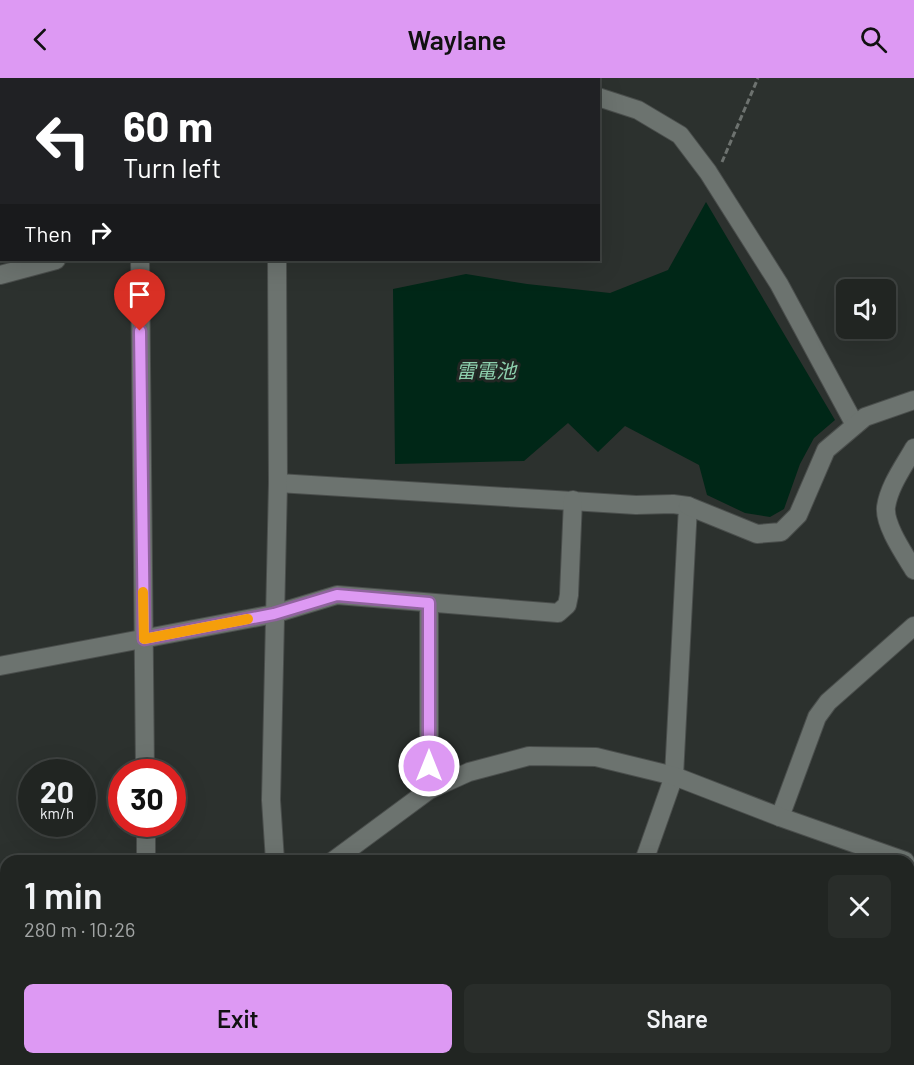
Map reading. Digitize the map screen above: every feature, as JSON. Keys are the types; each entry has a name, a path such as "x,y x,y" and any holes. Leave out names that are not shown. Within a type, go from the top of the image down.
{"street":[{"path":"600,98 638,110 680,135 708,172 779,284 855,424"},
{"path":"0,275 52,261"},
{"path":"140,261 145,759"},
{"path":"274,855 271,800 278,483 277,261"},
{"path":"278,483 688,506 757,534 781,532 798,515 826,450 865,417 914,400"},
{"path":"914,448 893,485 885,508 891,531 914,570"},
{"path":"0,666 274,614 337,595 558,613 567,604 569,595 573,500"},
{"path":"646,855 674,776 688,506"},
{"path":"429,603 429,790"},
{"path":"780,817 817,717 828,702 914,626"},
{"path":"341,855 429,790 469,772 528,756 596,757 674,776 887,855"},
{"path":"146,837 146,855"}],"path":[{"path":"708,172 723,161 758,78"}],"water":[{"name":"雷電池","path":"706,202 835,420 814,438 800,464 784,509 770,517 745,513 707,495 699,465 625,426 598,452 568,423 524,461 395,464 393,289 466,274 527,284 610,293 668,270"}],"slow traffic":[{"path":"143,592 144,639 248,619"}],"route":[{"path":"140,331 144,639 274,614 337,595 429,603 429,766"}]}
